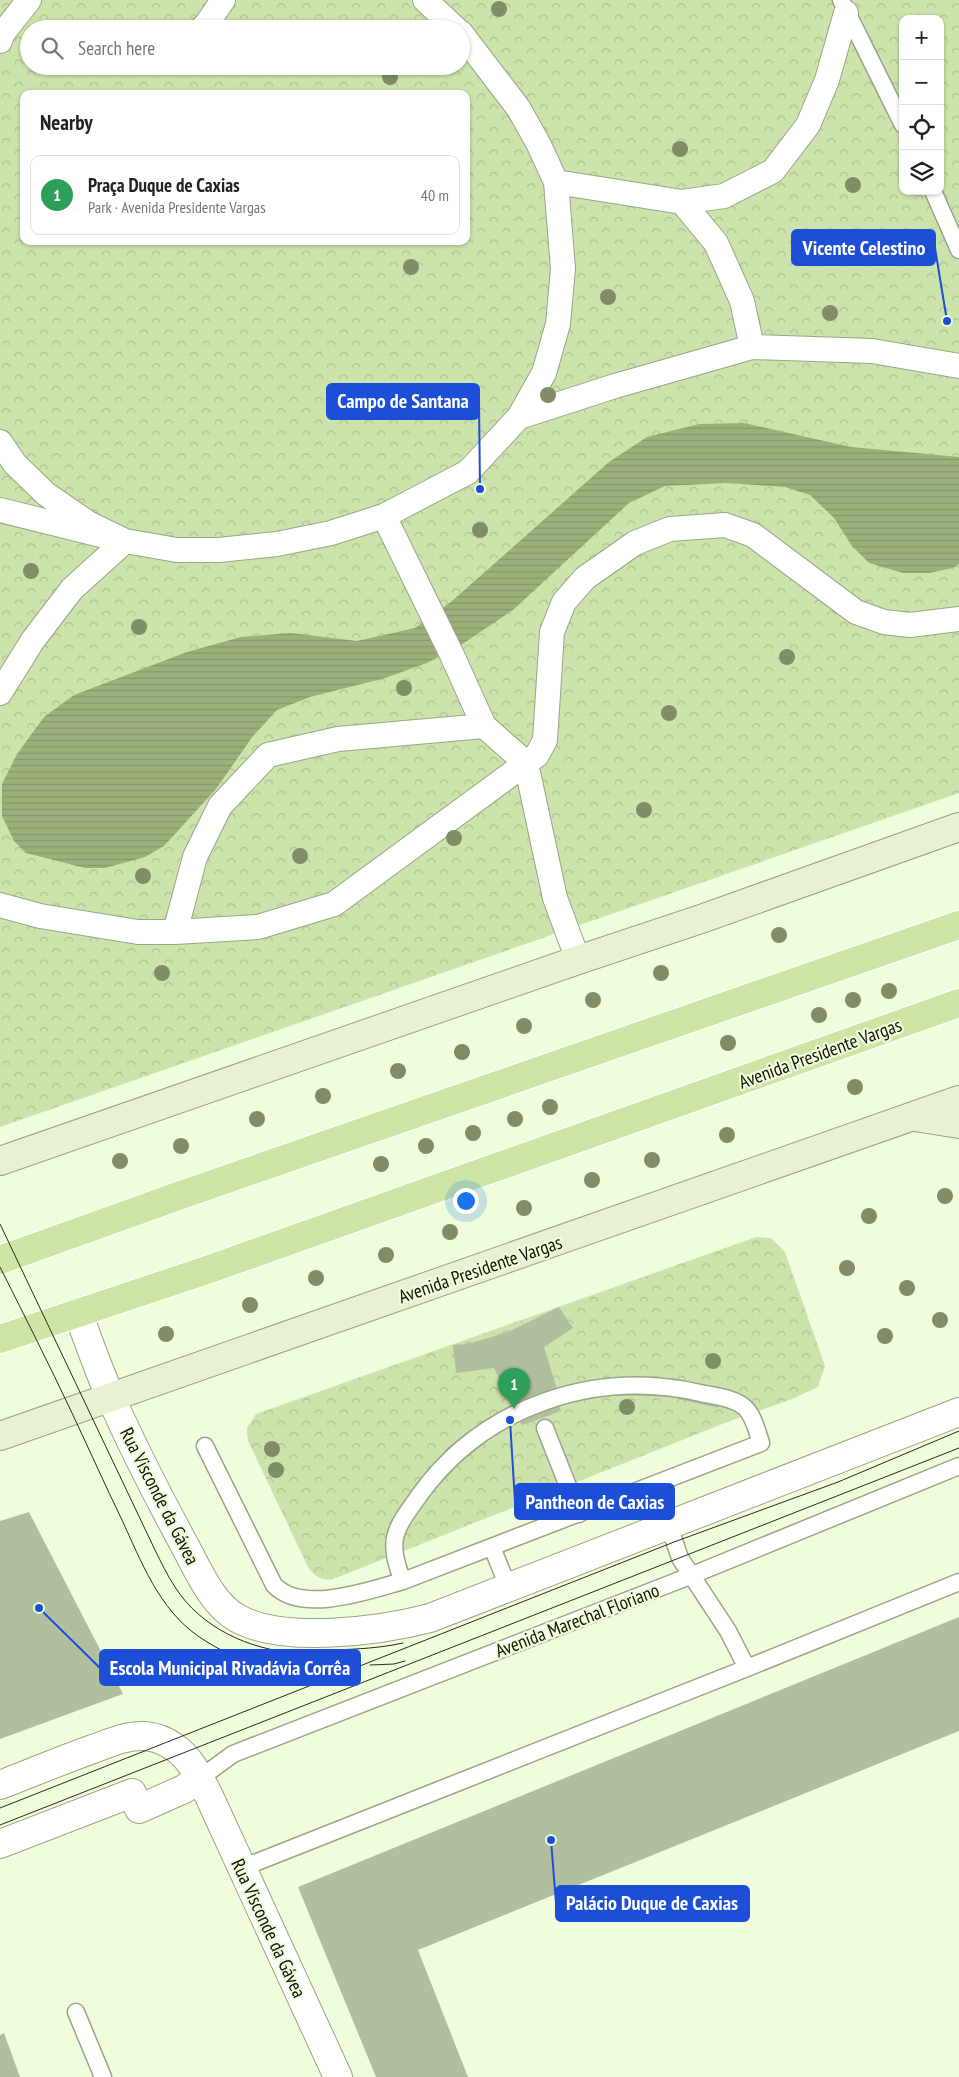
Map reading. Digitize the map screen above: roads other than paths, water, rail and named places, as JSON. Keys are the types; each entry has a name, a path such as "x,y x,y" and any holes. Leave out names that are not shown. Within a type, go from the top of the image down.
{"main road":[{"path":"0,1161 700,919 959,827"},
{"path":"0,1260 181,1195 959,926"},
{"name":"Avenida Presidente Vargas","path":"0,1339 216,1266 959,1003"},
{"name":"Avenida Presidente Vargas","path":"0,1436 111,1399 959,1100"},
{"path":"913,1117 959,1124"}],"street":[{"path":"1,34 29,0"},
{"path":"209,20 223,0"},
{"path":"425,0 446,20"},
{"path":"556,182 682,202 724,196 773,170 808,125 827,80 844,7"},
{"path":"1,34 20,34"},
{"path":"0,510 125,541 177,550 219,550 268,545 331,533 384,516 468,472 519,417 544,373 558,324 563,269 556,182 539,145 519,109 470,45"},
{"path":"682,202 716,243 742,301 752,347"},
{"path":"519,417 615,386 752,347 872,351 959,366"},
{"path":"0,442 15,464 46,494 88,523 125,541"},
{"path":"384,516 452,655 484,726 526,763 555,898 578,960"},
{"path":"0,905 40,916 138,932 175,932 258,927 334,904 537,755 545,740 552,632 564,602 585,578 635,543 670,529 726,525 754,535 856,612 884,622 910,625 959,619"},
{"path":"0,693 33,640 72,588 125,541"},
{"path":"175,932 195,857 220,806 268,755 338,738 484,726"},
{"name":"Rua Visconde da Gávea","path":"78,1312 111,1399 159,1499 205,1582 215,1597 233,1616 246,1623 268,1630 290,1633 337,1632 405,1624 435,1617 509,1589"},
{"path":"509,1589 829,1461 959,1412"},
{"path":"0,1785 116,1740 140,1736 174,1746 187,1759 199,1779"},
{"name":"Rua Visconde da Gávea","path":"199,1779 338,2077"},
{"name":"Avenida Marechal Floriano","path":"0,1844 132,1793 139,1808 184,1789 199,1779"}],"lane":[{"path":"844,7 899,117"},
{"path":"935,195 959,250"},
{"path":"205,1446 274,1585 283,1593 312,1599 347,1596 403,1581 761,1443 749,1412 743,1406 723,1398 674,1388 627,1385 570,1393 524,1409 491,1427 454,1455 417,1499 397,1528 393,1546 395,1562 403,1581"},
{"path":"545,1428 579,1514"},
{"name":"Avenida Marechal Floriano","path":"199,1779 233,1754 690,1576 959,1466"},
{"path":"650,1486 670,1526 680,1558 690,1576 728,1630 747,1668"},
{"path":"492,1546 509,1589"},
{"path":"242,1868 959,1582"},
{"path":"76,2012 103,2077"}],"tram line":[{"path":"0,1224 164,1568 186,1601 198,1614 228,1634 245,1642 279,1651 307,1653 361,1649 403,1643"},
{"path":"0,1267 63,1395 144,1568 172,1612 198,1636 234,1656 252,1662 290,1668 350,1666"},
{"path":"0,1808 674,1542 838,1482 959,1431"},
{"path":"0,1825 959,1448"},
{"path":"370,1665 394,1664 405,1661"}],"place":[{"name":"Vicente Celestino","path":"947,321"},
{"name":"Campo de Santana","path":"480,489"},
{"name":"Praça Duque de Caxias","path":"514,1409"},
{"name":"Pantheon de Caxias","path":"510,1420"},
{"name":"Escola Municipal Rivadávia Corrêa","path":"39,1608"},
{"name":"Palácio Duque de Caxias","path":"551,1840"}]}
